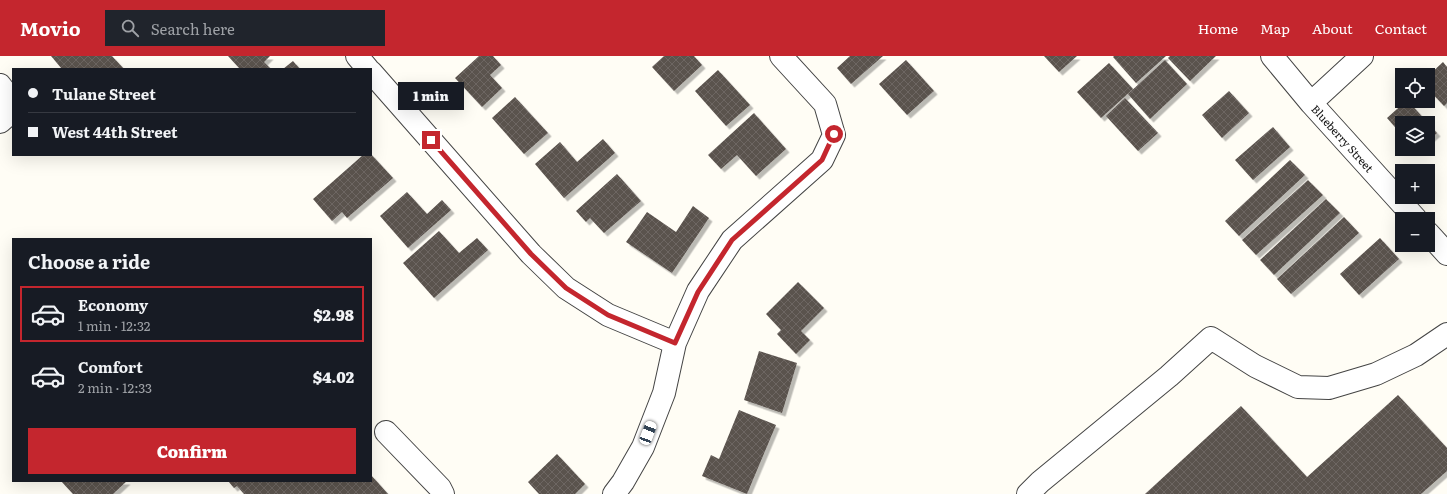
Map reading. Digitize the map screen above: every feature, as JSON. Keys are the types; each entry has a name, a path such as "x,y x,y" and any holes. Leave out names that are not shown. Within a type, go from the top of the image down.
{"street":[{"path":"357,56 367,68"},
{"path":"614,494 623,482 643,447 664,393 675,343 698,292 732,240 822,160 834,134 825,104 781,56"},
{"name":"Blueberry Street","path":"1272,56 1311,103 1410,212"},
{"path":"1311,103 1362,56"},
{"path":"372,73 531,254 566,288 608,315 675,343"},
{"path":"0,85 7,94 9,114 0,122"},
{"path":"1435,241 1447,254"},
{"path":"1028,494 1040,482 1169,376 1211,338 1255,366 1298,387 1329,388 1376,374 1416,355 1447,334"},
{"path":"386,432 440,488 443,494"}],"building":[{"path":"51,56 112,56 123,68 61,68"},
{"path":"228,56 270,56 264,62 270,68 239,68"},
{"path":"479,56 493,56 501,65 490,75 502,88 482,107 455,78"},
{"path":"664,56 694,56 702,65 674,91 652,67"},
{"path":"850,56 883,56 851,84 837,68"},
{"path":"1044,56 1077,56 1059,72"},
{"path":"1166,56 1136,83 1113,57"},
{"path":"1170,56 1216,56 1190,81 1168,58"},
{"path":"906,60 934,91 907,115 879,84"},
{"path":"1165,60 1187,84 1150,119 1128,94"},
{"path":"293,61 299,68 284,68"},
{"path":"1443,62 1447,67 1447,103 1444,106 1435,96 1435,69"},
{"path":"1109,63 1133,89 1101,118 1077,92"},
{"path":"718,70 750,105 726,126 695,91"},
{"path":"1229,91 1249,113 1222,138 1202,115"},
{"path":"515,97 548,133 524,154 492,118"},
{"path":"1125,98 1158,133 1138,151 1106,116"},
{"path":"1398,108 1414,108 1422,116 1395,116 1395,127 1387,118"},
{"path":"754,113 786,149 756,176 737,155 721,169 708,155"},
{"path":"1273,127 1290,147 1253,180 1235,160"},
{"path":"603,139 615,153 564,198 535,164 560,142 577,162"},
{"path":"372,155 393,178 347,218 342,212 332,221 313,199 362,156"},
{"path":"1290,160 1305,175 1239,236 1225,221"},
{"path":"617,174 641,201 604,233 590,218 586,222 576,211"},
{"path":"1308,180 1323,195 1256,255 1242,240"},
{"path":"407,192 427,214 442,200 451,210 408,248 380,216"},
{"path":"1326,199 1340,213 1274,275 1260,260"},
{"path":"693,206 709,218 672,273 626,242 647,212 676,232"},
{"path":"1344,217 1359,233 1291,294 1277,279"},
{"path":"439,231 459,253 477,238 488,250 434,298 403,263"},
{"path":"1380,238 1399,259 1359,295 1340,274"},
{"path":"798,282 824,308 801,331 810,340 796,354 777,334 781,330 766,314"},
{"path":"759,351 797,363 782,413 744,400"},
{"path":"1398,395 1447,448 1447,471 1421,494 1145,494 1241,406 1307,477"},
{"path":"739,410 776,425 747,494 702,476 711,455 719,459"},
{"path":"557,454 585,484 575,494 539,494 528,482"},
{"path":"372,476 388,494 244,494 237,486 234,488 229,482 372,482"},
{"path":"62,482 126,482 113,494 73,494"}],"route":[{"path":"431,140 531,254 566,288 608,315 675,343 698,292 732,240 822,160 834,134"}]}
